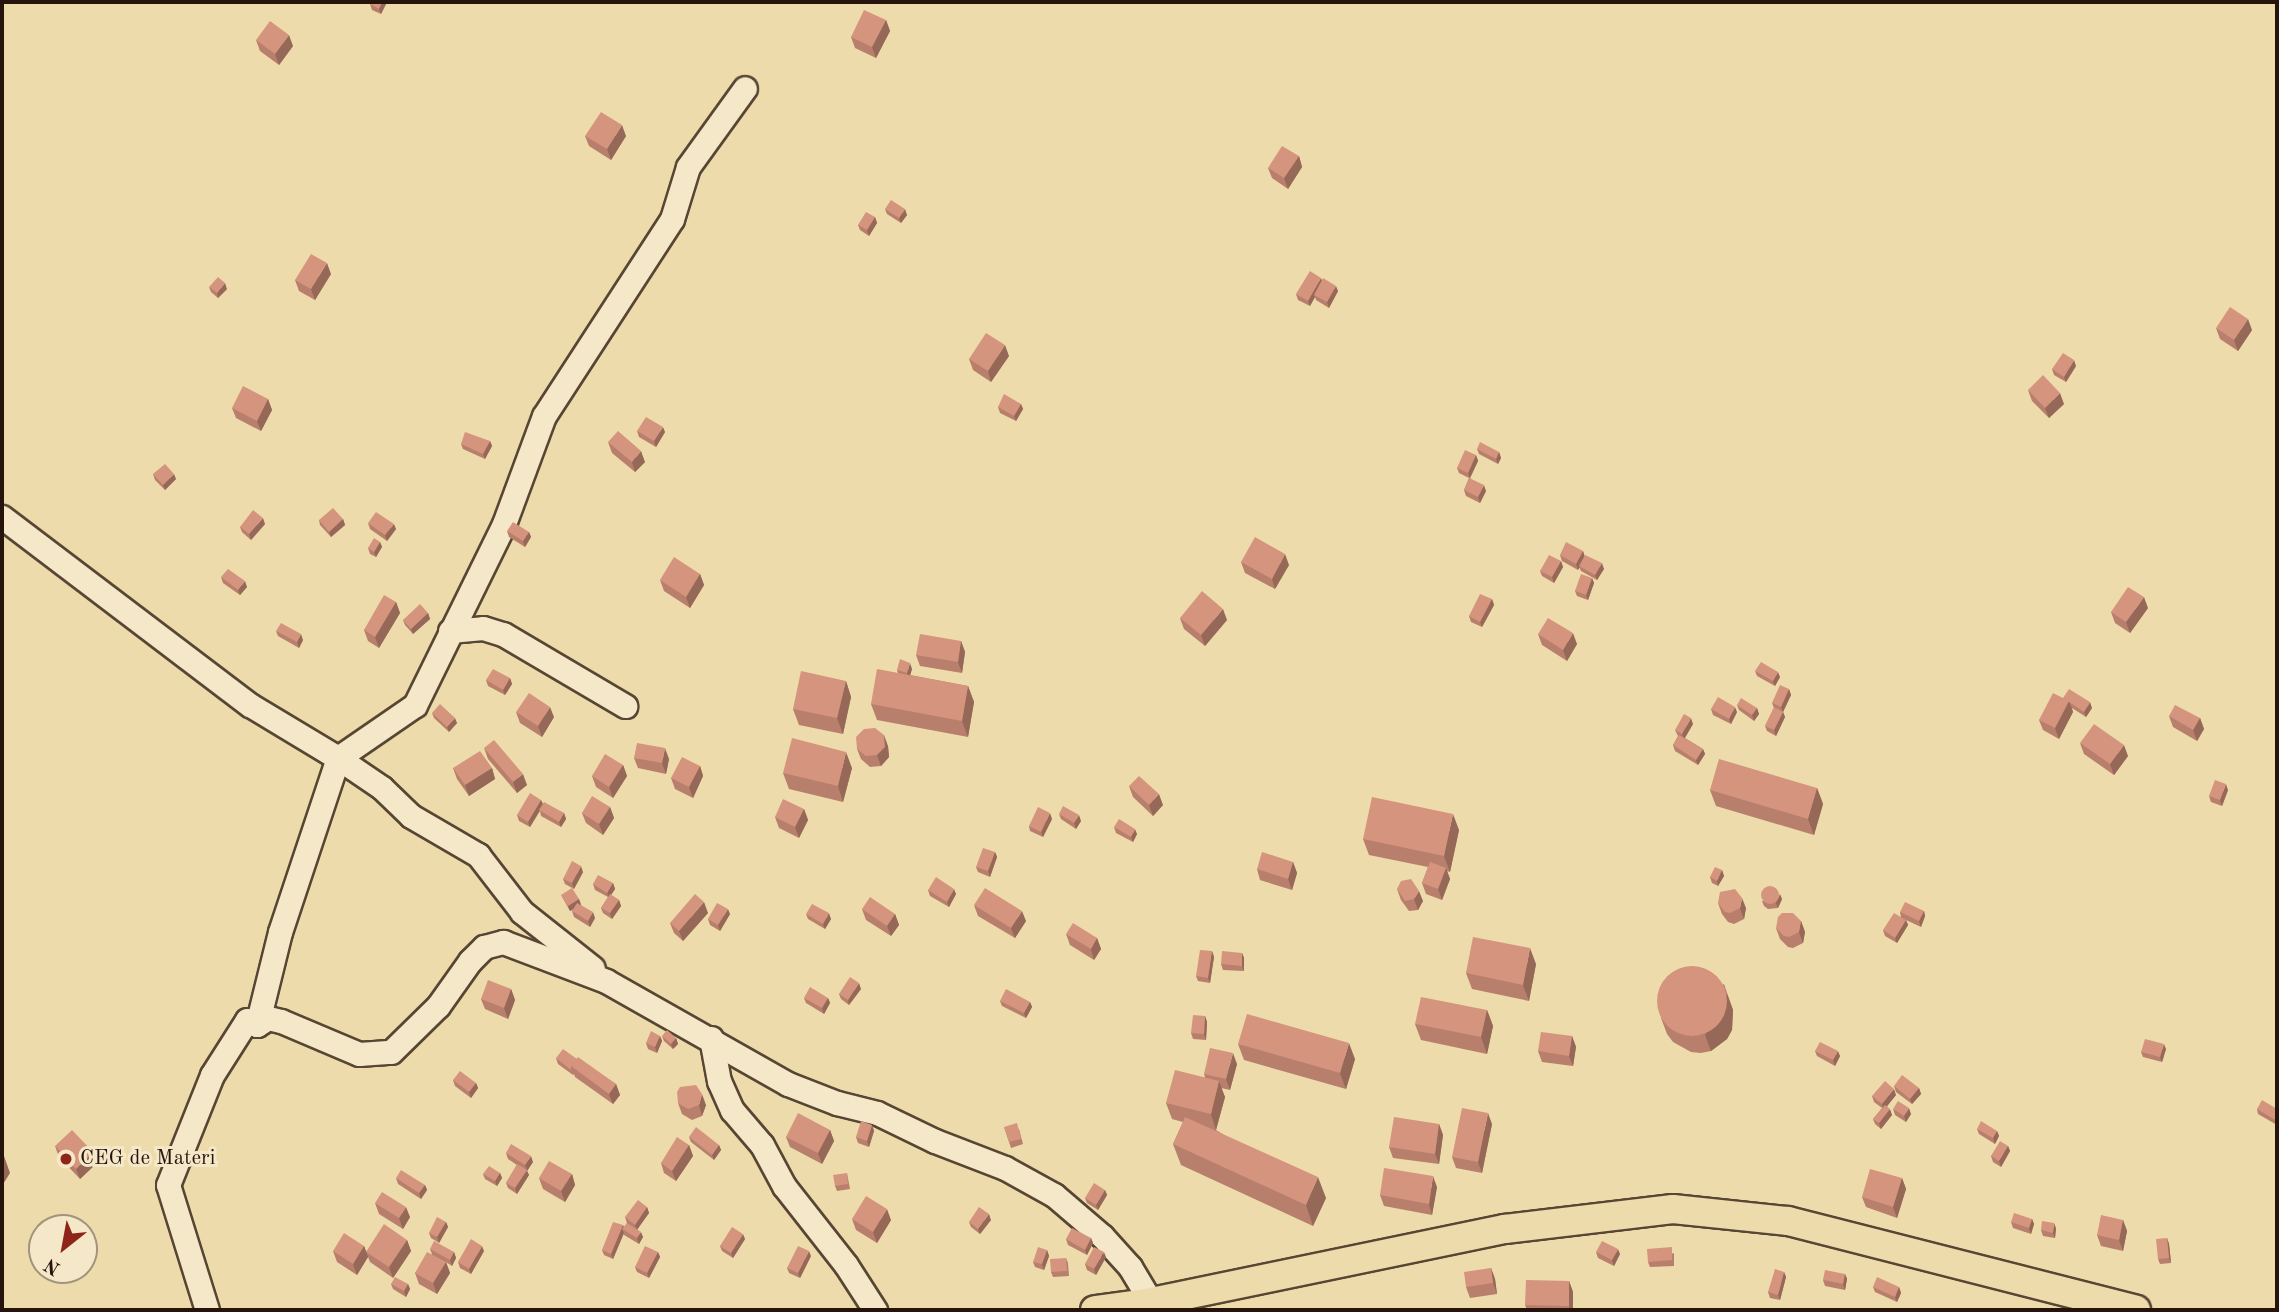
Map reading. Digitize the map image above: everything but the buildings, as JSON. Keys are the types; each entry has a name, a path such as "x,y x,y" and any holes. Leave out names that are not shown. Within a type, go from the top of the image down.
{"main road":[{"path":"1095,1310 1151,1302 1505,1229 1673,1209 1787,1221 2136,1310"}],"street":[{"path":"257,1025 280,932 338,758 415,705 504,524 544,416 672,219 688,167 745,88"},
{"path":"2,517 250,705 383,788 411,816 478,855 522,912 606,981"},
{"path":"450,631 483,628 503,634 625,706"},
{"path":"257,1025 268,1018 359,1054 391,1052 438,1006 456,979 484,947 503,942 606,981 711,1038 788,1084 837,1103 877,1113 935,1141 1005,1168 1054,1195 1102,1236 1130,1266 1151,1302"},
{"path":"207,1310 168,1185 212,1075 247,1020 257,1025"},
{"path":"711,1038 719,1081 732,1110 762,1145 783,1186 846,1265 875,1310"}],"place":[{"name":"CEG de Materi","path":"66,1159"}]}
